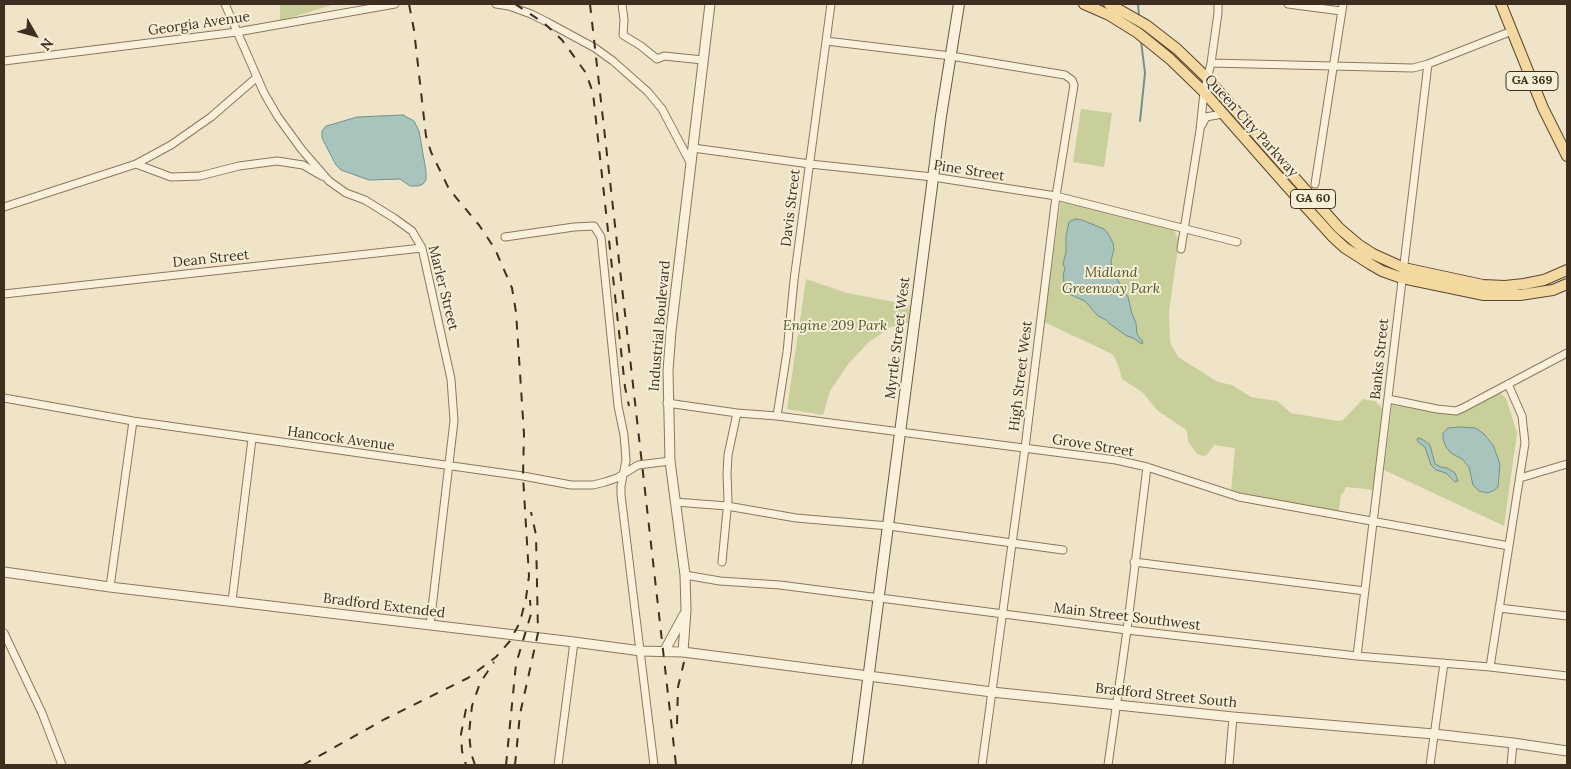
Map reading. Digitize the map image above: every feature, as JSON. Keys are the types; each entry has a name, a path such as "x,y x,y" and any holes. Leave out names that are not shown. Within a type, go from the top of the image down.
{"main road":[{"name":"Myrtle Street West","path":"858,765 941,116 959,4"},
{"name":"Queen City Parkway","path":"1084,4 1109,15 1145,37 1204,92 1316,218 1346,248 1382,271 1483,285 1505,286 1538,281 1567,270"},
{"name":"Queen City Parkway","path":"1109,4 1153,30 1177,49 1207,78 1339,228 1358,245 1403,273 1484,295 1504,296 1553,290 1567,284"},
{"name":"GA 369","path":"1501,4 1543,108 1567,156"}],"street":[{"name":"Marler Street","path":"225,4 256,78 278,117 302,150 329,181 346,193 365,200 400,222 412,231 422,248 451,380 454,421 430,625"},
{"name":"Georgia Avenue","path":"4,61 237,32 395,4"},
{"path":"496,4 509,6 539,18 595,48 613,61 648,92 662,109 691,164"},
{"path":"622,4 623,35 642,46 657,59 664,56 703,60"},
{"name":"Industrial Boulevard","path":"683,652 686,610 685,575 670,461 668,371 671,331 710,4"},
{"name":"Davis Street","path":"777,416 787,352 794,280 831,4"},
{"path":"1181,249 1200,130 1204,92 1211,63 1218,4"},
{"path":"1288,4 1342,7 1315,184"},
{"path":"1211,63 1413,68 1428,64 1512,31"},
{"path":"826,42 951,56"},
{"name":"High Street West","path":"951,56 1065,75 1072,80 1074,85 1056,196 982,765"},
{"name":"Banks Street","path":"1357,656 1428,64"},
{"path":"4,207 136,164 171,145 211,117 256,78"},
{"path":"1200,130 1206,117 1222,114"},
{"name":"Pine Street","path":"693,148 933,178 1056,196 1237,242"},
{"path":"136,164 171,177 200,176 239,166 277,161 303,165 329,181"},
{"path":"505,237 594,226 601,237 618,406 624,435 626,460 621,486 654,765"},
{"name":"Dean Street","path":"4,294 422,248"},
{"path":"1388,399 1456,411 1567,352"},
{"path":"1490,667 1525,443 1524,425 1519,407 1508,384"},
{"name":"Hancock Avenue","path":"4,398 133,421 523,476 572,486 594,485 617,478 638,465 670,461"},
{"name":"Grove Street","path":"668,403 1116,460 1147,467 1239,497 1509,546"},
{"path":"722,562 727,506 728,455 736,413"},
{"path":"110,587 133,421"},
{"path":"232,601 252,439"},
{"path":"1520,478 1567,464"},
{"path":"1108,765 1147,467"},
{"path":"675,502 727,506 796,518 889,526 1062,550"},
{"path":"1134,562 1365,591"},
{"name":"Bradford Extended","path":"4,572 110,587 641,651 683,652 762,662"},
{"name":"Main Street Southwest","path":"685,575 720,581 780,585 1127,630 1357,656 1490,667 1567,676"},
{"path":"1499,608 1567,616"},
{"path":"664,652 686,610"},
{"path":"4,633 42,713 62,765"},
{"path":"558,765 574,642"},
{"name":"Bradford Street South","path":"762,662 992,692 1233,717 1434,734 1567,751"},
{"path":"1430,765 1444,664"},
{"path":"1229,765 1233,717"},
{"path":"1510,765 1513,743"}],"green space":[{"path":"280,4 335,4 280,21"},
{"path":"1081,109 1112,113 1104,167 1073,162"},
{"name":"Midland Greenway Park","path":"1061,200 1171,227 1175,232 1179,241 1169,312 1170,342 1178,357 1218,382 1232,385 1251,397 1277,401 1291,413 1338,421 1343,420 1363,399 1375,401 1383,411 1374,490 1346,487 1341,495 1339,511 1231,491 1235,448 1214,445 1207,455 1197,454 1188,441 1185,429 1158,411 1142,392 1122,379 1114,356 1044,322"},
{"name":"Engine 209 Park","path":"806,279 847,293 910,305 908,323 891,327 869,342 849,363 830,391 823,415 787,409"},
{"path":"1500,393 1506,398 1517,433 1504,526 1384,470 1392,405 1458,415"}],"water":[{"path":"403,115 414,121 419,131 426,180 418,186 410,186 400,179 369,180 341,170 336,165 322,138 322,131 326,126 357,117"},
{"path":"1075,219 1104,229 1109,235 1114,249 1111,261 1112,269 1128,297 1136,323 1137,334 1143,342 1142,344 1098,316 1085,301 1069,294 1065,288 1063,276 1065,268 1063,264 1066,252 1066,236 1069,222"},
{"path":"1448,428 1476,428 1493,445 1500,464 1498,487 1493,491 1487,493 1479,491 1473,485 1469,467 1446,447 1443,433"},
{"path":"1419,438 1430,445 1435,464 1455,473 1458,481 1455,482 1446,473 1436,470 1431,465 1425,447 1418,442 1417,439"}],"waterway":[{"path":"1138,4 1139,17"},
{"path":"1140,121 1145,73 1141,41"}],"railway":[{"path":"303,765 385,719 468,678 496,657 510,641 520,622 526,598 529,576 523,476 524,434 516,312 512,288 495,249 479,225 449,189 431,152 426,136 414,30 409,4"},
{"path":"515,4 544,23 562,40 586,73 593,93 625,387 629,406"},
{"path":"590,4 676,765"},
{"path":"515,765 520,714 538,633 536,535 531,512"},
{"path":"506,765 516,664 531,614 530,600"},
{"path":"475,765 471,753 469,733 472,706 480,683 494,662"},
{"path":"677,724 678,687 684,662"},
{"path":"466,709 461,734 462,751 466,765"}]}
